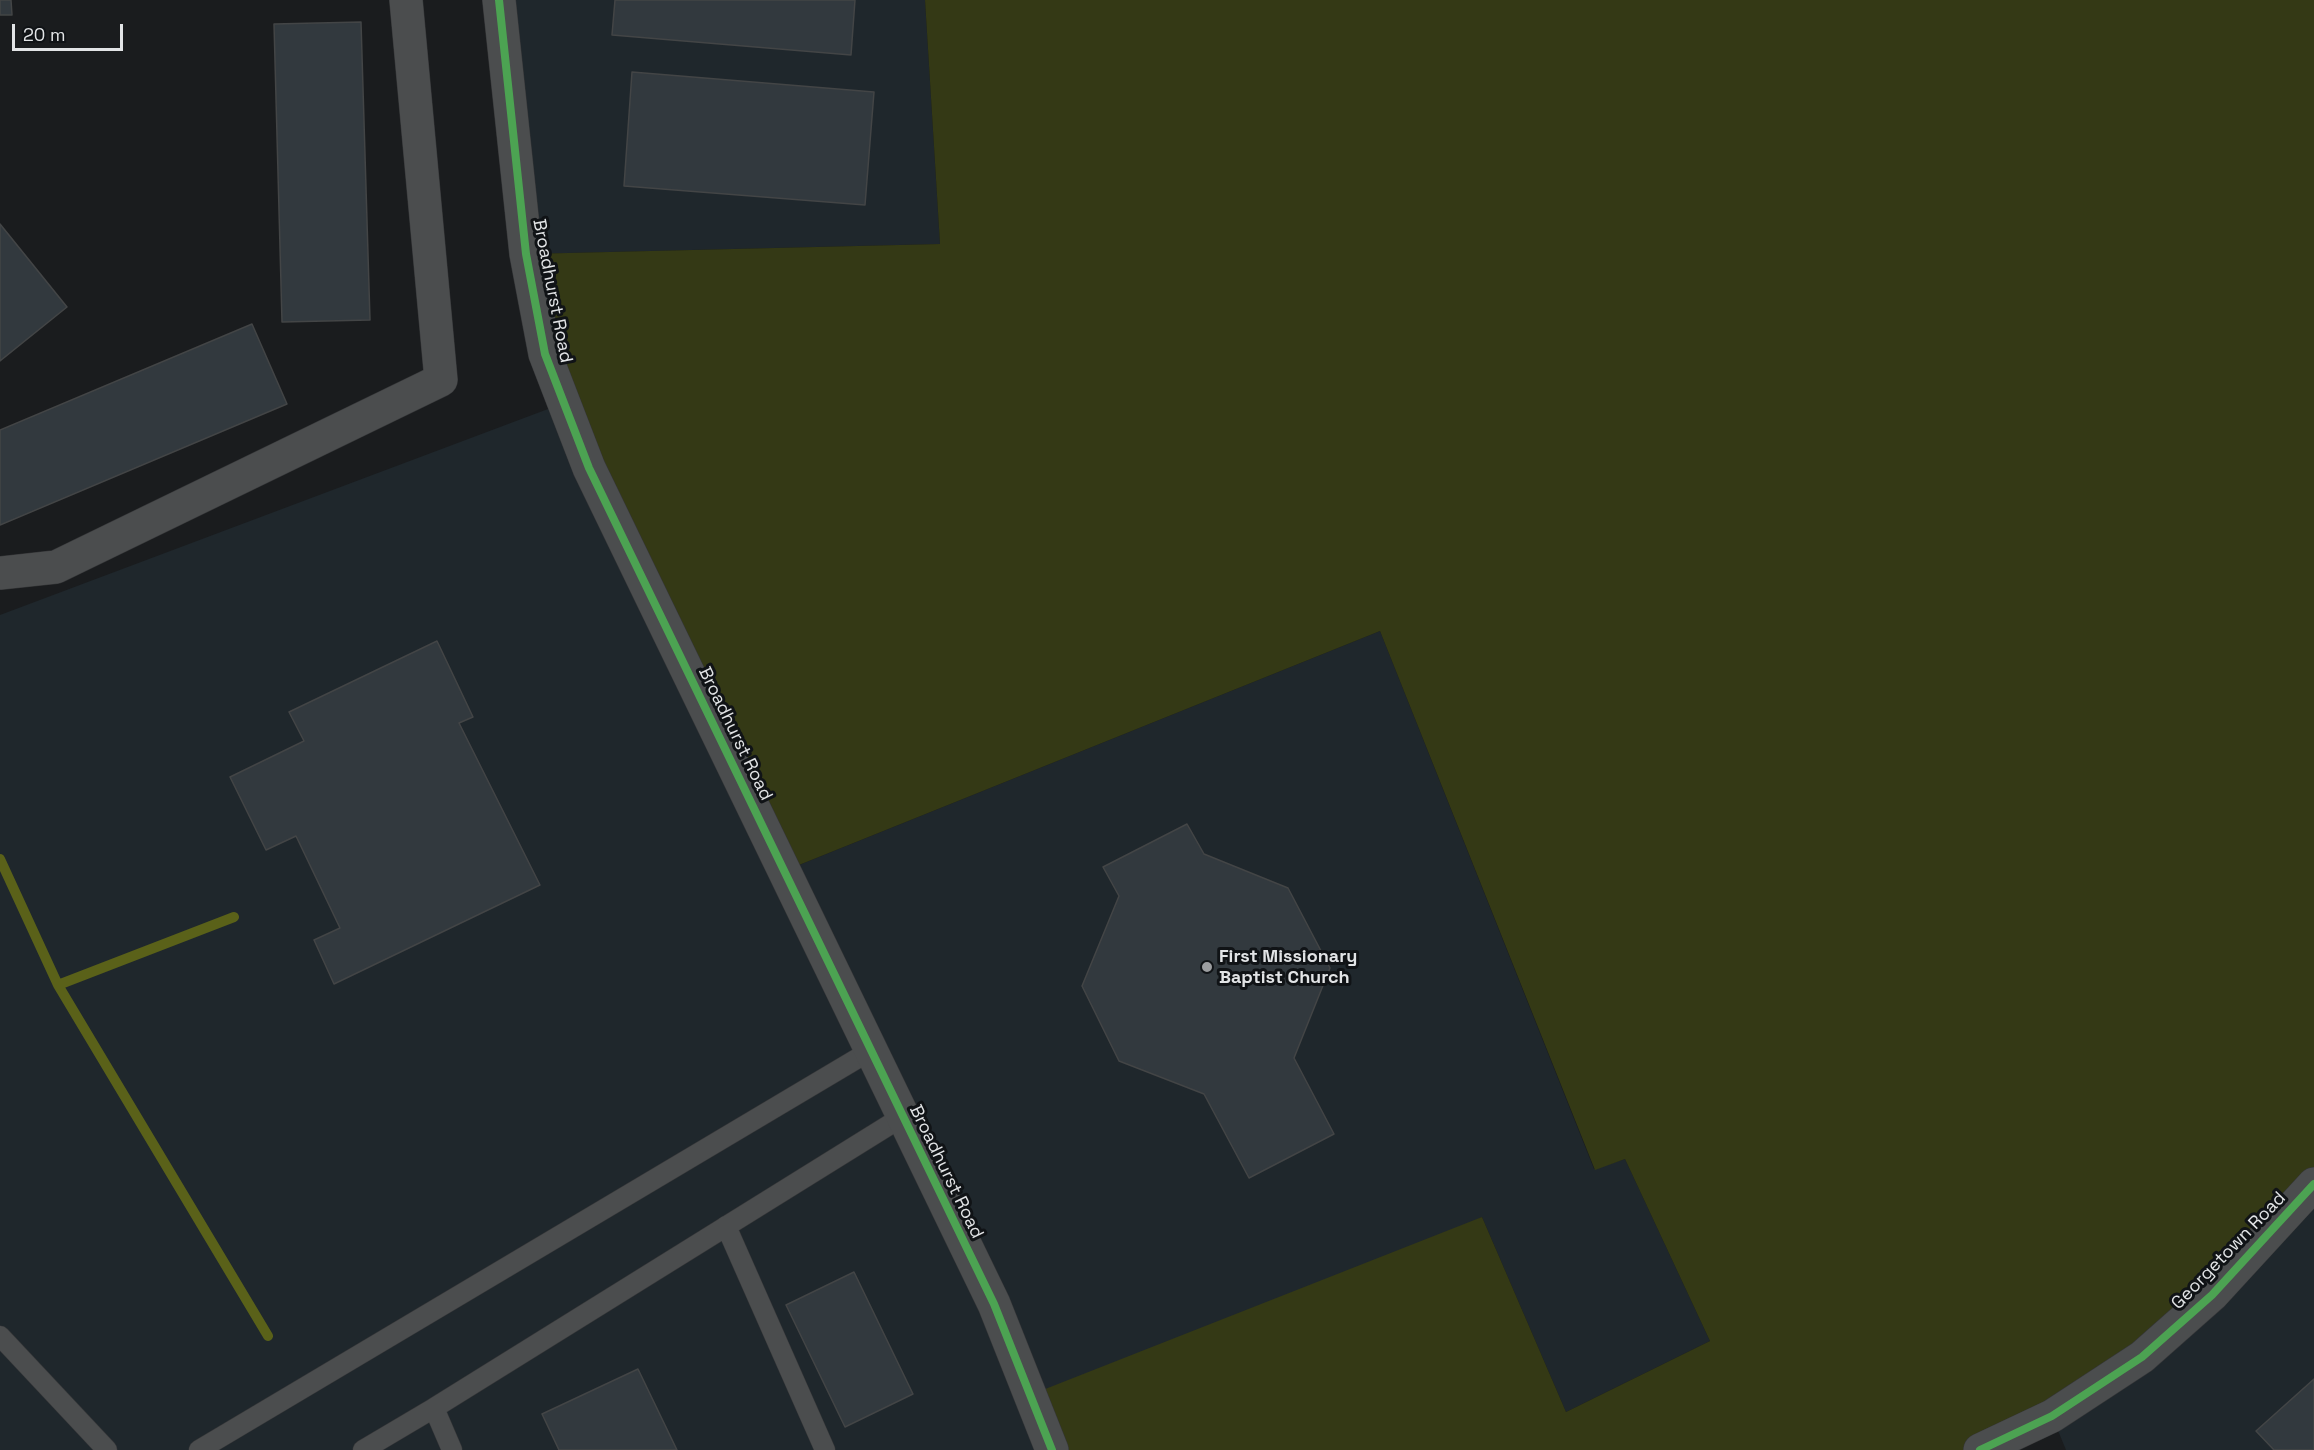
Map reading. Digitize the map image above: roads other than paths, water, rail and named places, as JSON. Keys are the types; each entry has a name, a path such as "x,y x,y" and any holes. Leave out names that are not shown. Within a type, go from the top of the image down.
{"street":[{"path":"0,573 56,567 441,380 406,0"},
{"name":"Broadhurst Road","path":"499,0 526,254 545,354 589,468 994,1304 1052,1450"},
{"name":"Georgetown Road","path":"1980,1450 2052,1416 2142,1357 2212,1295 2314,1184"}],"lane":[{"path":"199,1450 870,1051"},
{"path":"363,1450 902,1117"},
{"path":"726,1226 825,1450"},
{"path":"0,1336 107,1450"},
{"path":"434,1407 452,1450"}],"waterway":[{"path":"0,859 58,985 268,1336"},
{"path":"58,985 234,917"}],"place":[{"name":"First Missionary Baptist Church","path":"1207,967"}]}
